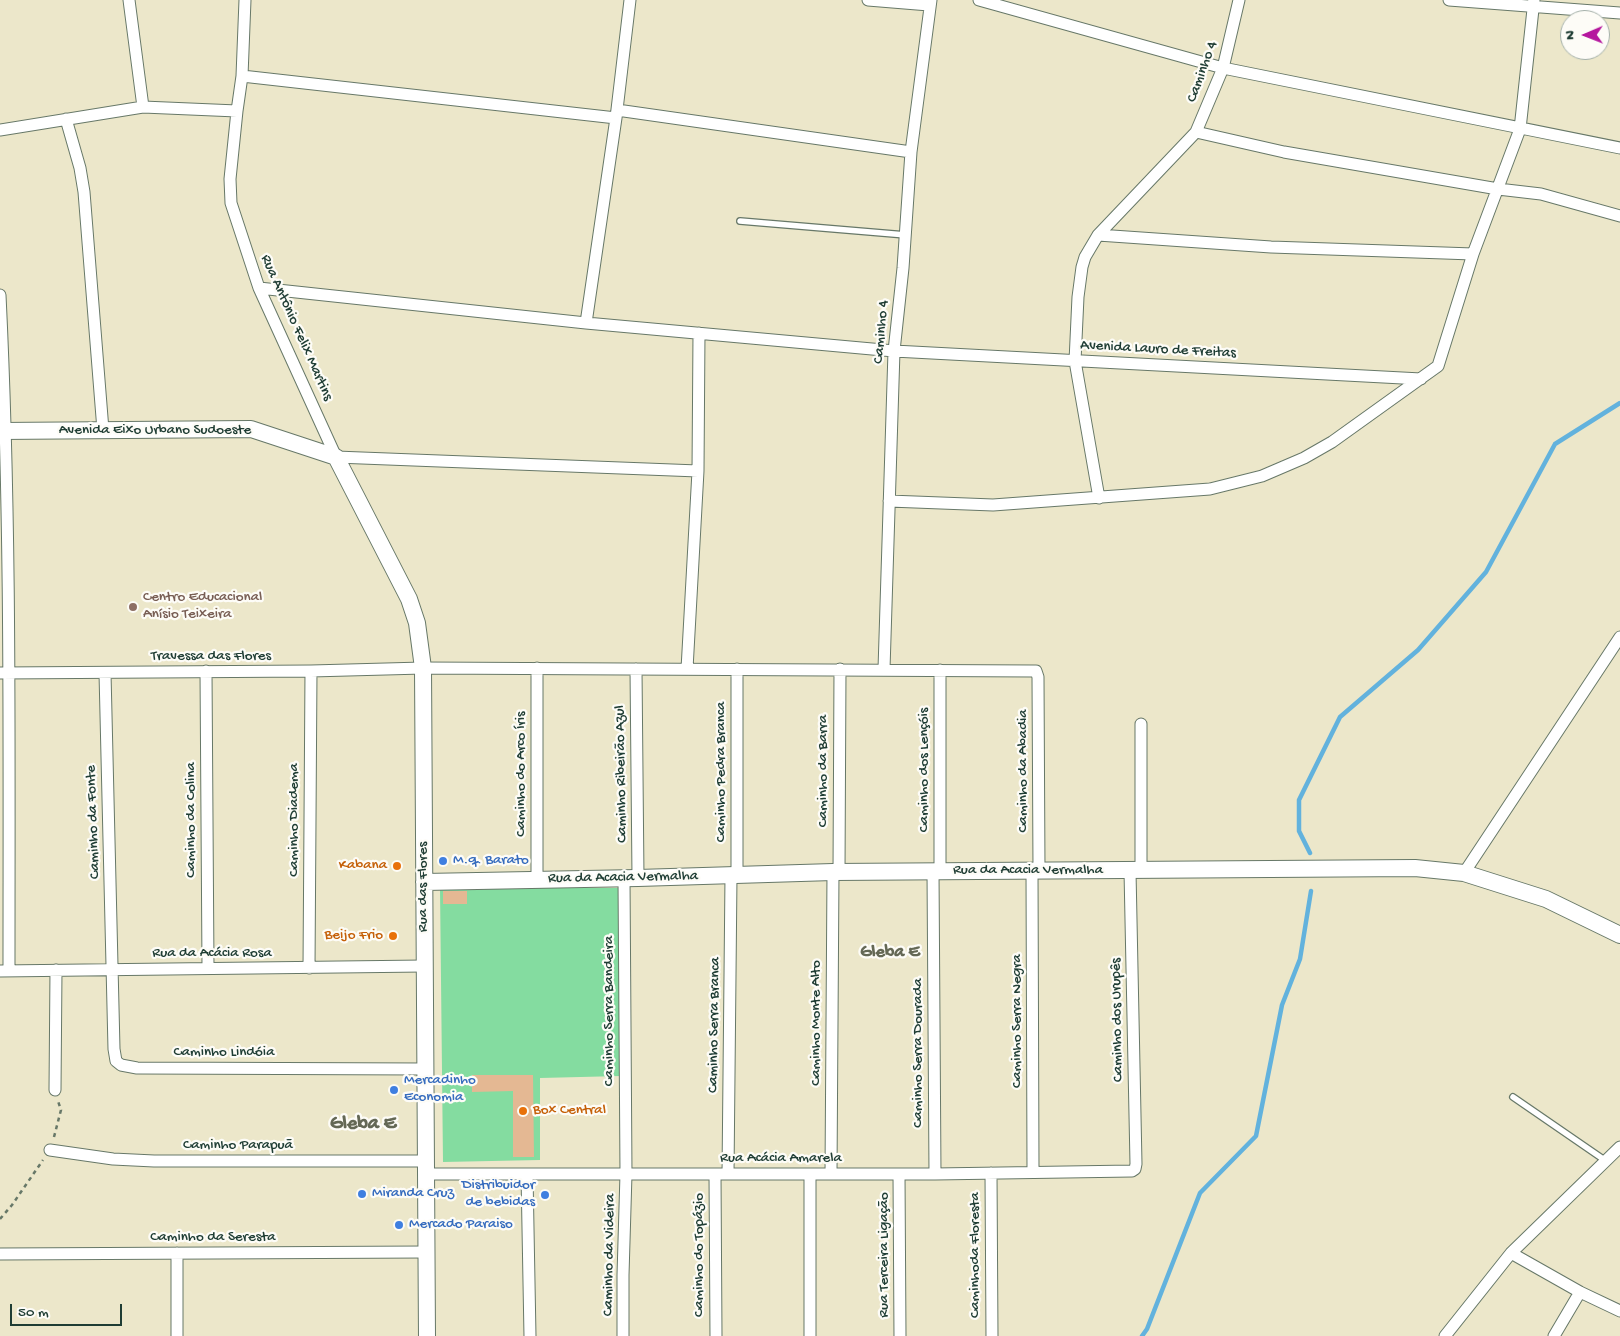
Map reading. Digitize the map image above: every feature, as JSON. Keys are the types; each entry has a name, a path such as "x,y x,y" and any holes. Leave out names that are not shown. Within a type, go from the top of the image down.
{"street":[{"path":"129,0 143,106"},
{"name":"Rua Antônio Felix Martins","path":"245,0 242,76 230,179 231,203 259,288 336,457"},
{"path":"586,322 617,114 630,0"},
{"path":"868,0 930,2"},
{"path":"979,0 1223,68 1620,148"},
{"name":"Caminho 4","path":"1099,498 1075,361 1078,297 1085,257 1098,235 1196,132 1223,68 1239,0"},
{"path":"1449,0 1534,4 1620,12"},
{"name":"Caminho 4","path":"884,669 894,351 906,235 911,152 930,2"},
{"path":"889,501 993,505 1210,489 1262,476 1283,468 1332,442 1438,366 1473,254 1520,129 1534,4"},
{"path":"242,76 617,114 911,152"},
{"path":"0,130 143,106 237,112"},
{"path":"66,119 80,168 84,192 103,430"},
{"path":"1196,132 1284,152 1498,189 1541,194 1620,216"},
{"path":"1098,235 1270,247 1473,254"},
{"name":"Avenida Lauro de Freitas","path":"259,288 586,322 894,351 1421,379"},
{"path":"0,295 4,672 4,971"},
{"path":"687,669 698,471 699,332"},
{"name":"Avenida Eixo Urbano Sudoeste","path":"2,431 251,429 336,457"},
{"path":"336,457 698,471"},
{"name":"Rua das Flores","path":"336,457 409,599 416,623 422,668 427,1336"},
{"path":"1464,873 1620,637"},
{"name":"Travessa das Flores","path":"4,672 105,673 422,668 884,669 1031,670 1036,672"},
{"name":"Caminho do Arco Íris","path":"536,668 537,880"},
{"name":"Caminho Ribeirão Azul","path":"631,878 636,669"},
{"name":"Caminho Pedra Branca","path":"734,876 736,669"},
{"name":"Caminho da Barra","path":"836,872 840,669"},
{"name":"Caminho dos Lençóis","path":"936,871 940,670"},
{"name":"Caminho da Colina","path":"206,671 208,968"},
{"name":"Caminho Diadema","path":"309,968 311,671"},
{"name":"Caminho da Abadia","path":"1035,870 1038,677 1036,672"},
{"name":"Caminho da Fonte","path":"105,673 113,970"},
{"name":"Caminho dos Urupês","path":"1135,1169 1136,871 1141,724"},
{"name":"Rua da Acacia Vermalha","path":"424,882 734,876 836,872 1405,868 1464,873 1546,899 1620,935"},
{"name":"Caminho Serra Negra","path":"1033,1171 1035,870"},
{"name":"Caminho Serra Dourada","path":"935,1174 936,871"},
{"name":"Caminho Monte Alto","path":"831,1174 836,872"},
{"name":"Caminho Serra Branca","path":"728,1174 734,876"},
{"name":"Caminho Serra Bandeira","path":"626,1174 631,878"},
{"name":"Rua da Acácia Rosa","path":"4,971 424,966"},
{"path":"55,1090 56,970"},
{"name":"Caminho Lindóia","path":"113,970 114,1049 116,1061 121,1065 138,1068 425,1069"},
{"path":"1445,1336 1511,1253 1620,1147"},
{"name":"Caminho Parapuã","path":"50,1150 113,1160 426,1167"},
{"name":"Rua Acácia Amarela","path":"426,1167 527,1174 991,1174 1033,1171 1132,1171 1135,1169"},
{"path":"527,1174 530,1336"},
{"name":"Caminho da Videira","path":"623,1336 626,1174"},
{"name":"Caminho do Topázio","path":"715,1174 716,1336"},
{"path":"810,1174 810,1336"},
{"name":"Rua Terceira Ligação","path":"899,1174 900,1336"},
{"name":"Caminhoda Floresta","path":"991,1174 992,1336"},
{"name":"Caminho da Seresta","path":"0,1254 426,1252"},
{"path":"176,1253 177,1336"},
{"path":"1511,1253 1580,1292 1620,1311"},
{"path":"1554,1336 1580,1292"}],"lane":[{"path":"740,221 906,235"},
{"path":"1513,1097 1606,1160"}],"green space":[{"path":"440,888 620,888 621,1076 540,1078 540,1160 443,1162"}],"building":[{"path":"443,891 467,891 467,904 443,904"},
{"name":"Box Central","path":"472,1075 533,1075 534,1157 513,1157 513,1091 472,1092"}],"waterway":[{"path":"1310,853 1299,831 1299,800 1340,717 1418,650 1486,572 1555,444 1620,403"},
{"path":"1142,1336 1147,1329 1200,1193 1256,1136 1282,1005 1300,959 1311,891"}],"place":[{"name":"Centro Educacional Anísio Teixeira","path":"133,607"},
{"name":"M.q. Barato","path":"443,861"},
{"name":"Kabana","path":"397,866"},
{"name":"Beijo Frio","path":"393,936"},
{"name":"Mercadinho Economia","path":"394,1090"},
{"name":"Box Central","path":"523,1111"},
{"name":"Miranda Cruz","path":"362,1194"},
{"name":"Distribuidor de bebidas","path":"545,1195"},
{"name":"Mercado Paraiso","path":"399,1225"}],"district":[{"name":"Gleba E","path":"890,953"},
{"name":"Gleba E","path":"363,1125"}]}
